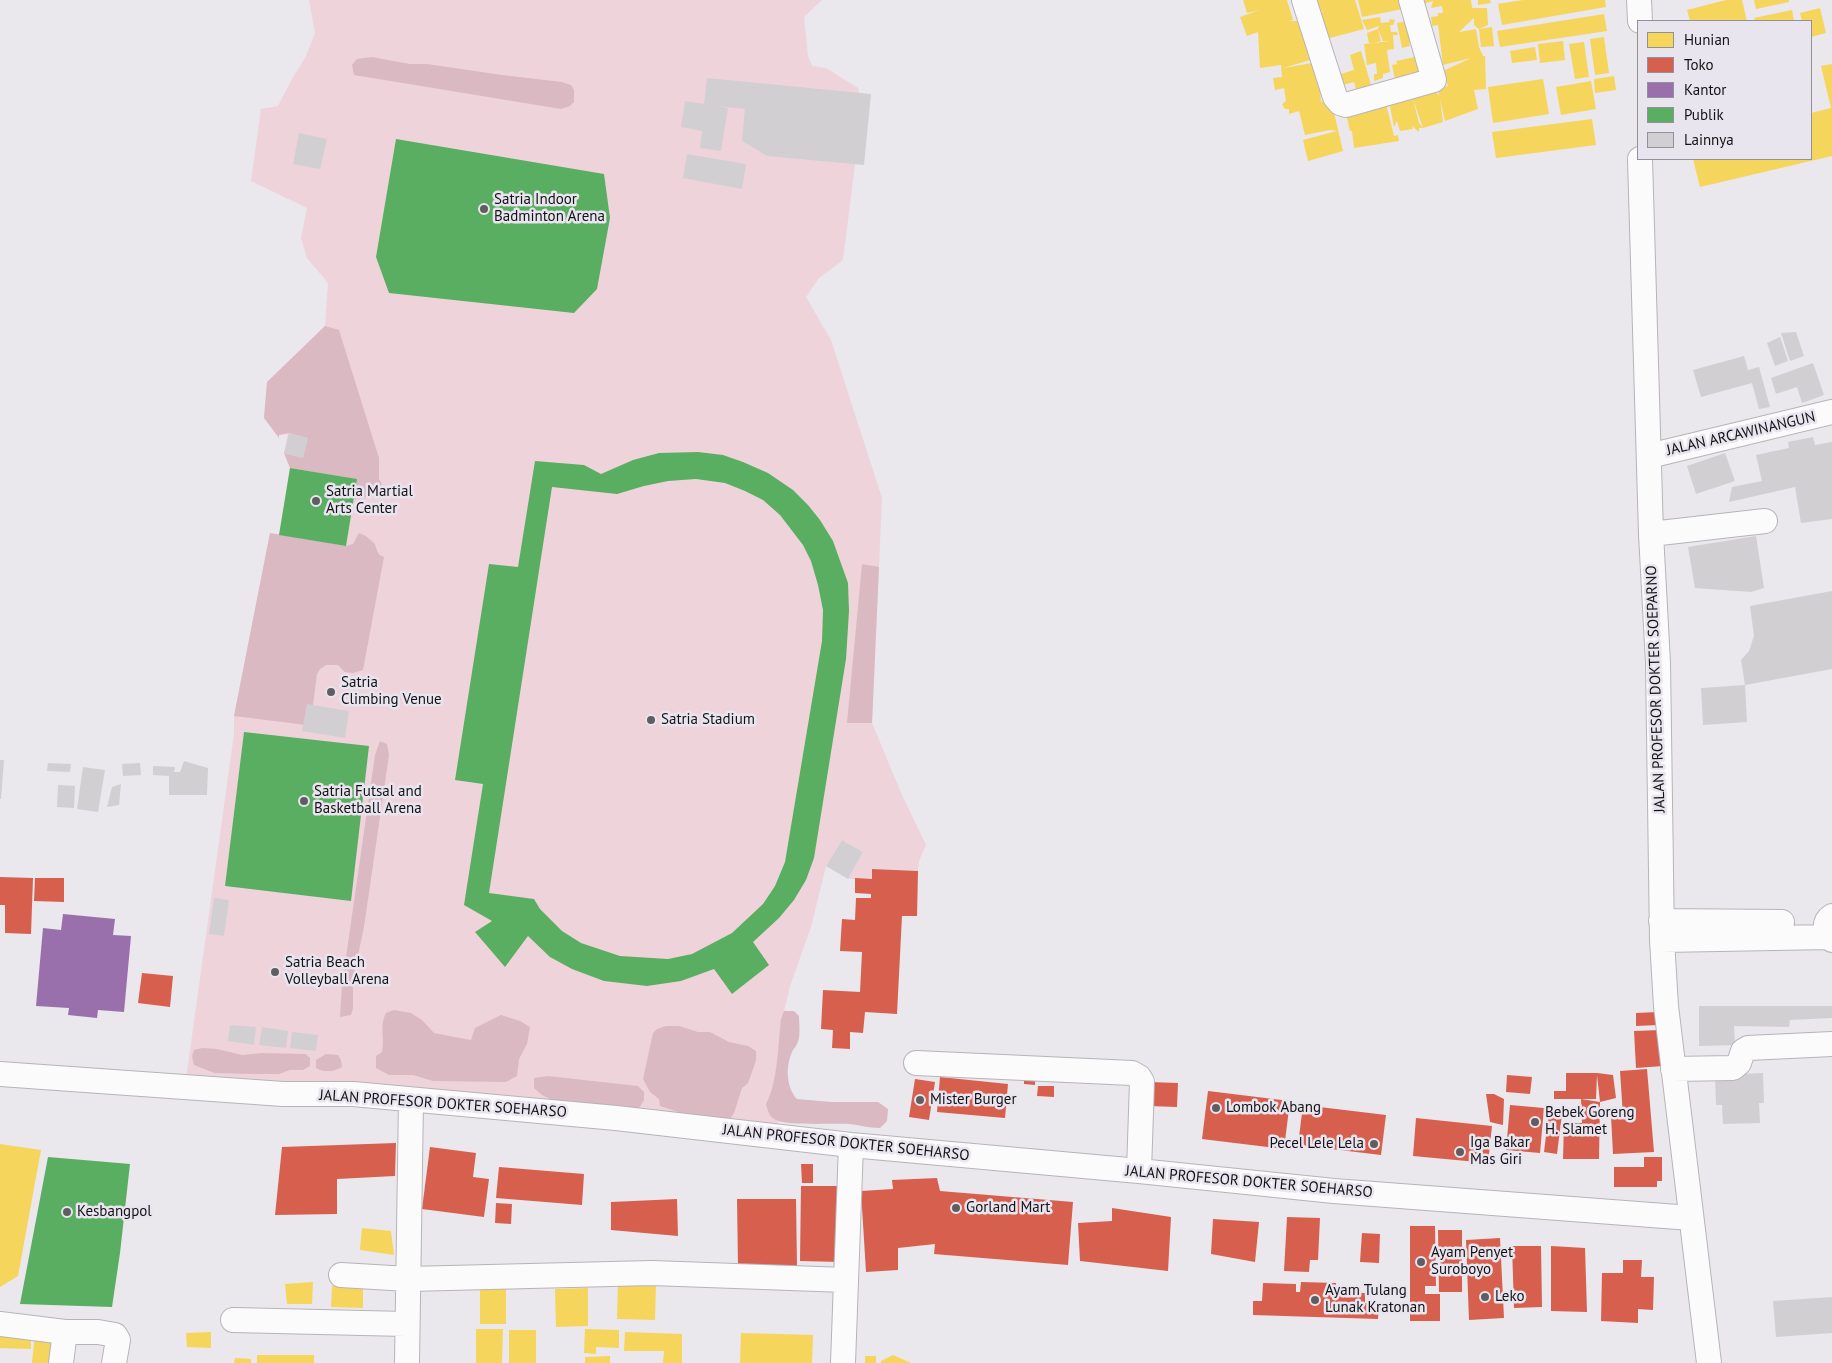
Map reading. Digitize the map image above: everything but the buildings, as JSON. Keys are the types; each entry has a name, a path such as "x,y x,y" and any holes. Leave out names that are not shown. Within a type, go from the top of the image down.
{"street":[{"path":"1304,0 1335,97 1340,103 1346,105 1434,80 1411,0"},
{"path":"1639,0 1640,20"},
{"name":"JALAN PROFESOR DOKTER SOEPARNO","path":"1640,160 1649,456 1658,663 1662,931 1666,1006 1709,1363"},
{"name":"JALAN ARCAWINANGUN","path":"1649,456 1832,412"},
{"path":"1652,534 1765,521"},
{"path":"1662,931 1830,929"},
{"path":"1673,1069 1733,1068 1739,1063 1743,1050 1754,1047 1832,1044"},
{"path":"916,1063 1132,1073 1139,1077 1142,1082 1139,1171"},
{"name":"JALAN PROFESOR DOKTER SOEHARSO","path":"0,1074 283,1094 354,1094 616,1118 851,1145 1334,1191 1692,1218"},
{"path":"407,1363 406,1324 411,1100"},
{"path":"844,1363 851,1145"},
{"path":"341,1275 408,1279 652,1273 846,1280"},
{"path":"233,1320 406,1324"},
{"path":"0,1324 65,1332 98,1332 115,1335 118,1340 114,1363"},
{"path":"61,1363 65,1332"}],"shaded area":[{"path":"309,0 822,0 804,17 808,56 812,66 826,68 858,88 862,104 855,124 855,165 843,260 819,278 806,297 831,340 882,498 872,723 902,795 926,845 919,861 918,871 872,869 872,879 848,879 863,852 842,840 826,866 811,927 790,986 784,1011 777,1109 779,1134 185,1086 234,734 234,716 270,533 279,535 290,468 284,453 288,434 279,435 264,418 267,382 325,326 328,283 307,258 301,238 307,208 251,181 261,109 278,106 306,56 315,33"},
{"path":"372,57 410,64 427,64 562,82 571,85 574,90 574,102 570,106 561,109 354,75 352,65 357,59"},
{"path":"325,326 339,330 379,458 379,479 382,484 373,494 362,499 353,499 356,479 290,468 284,453 303,458 307,438 289,433 279,435 279,438 264,418 267,382"},
{"path":"270,533 346,546 353,544 359,533 375,544 379,554 384,557 363,670 353,673 345,672 338,665 326,665 320,669 317,674 313,705 306,725 234,716"},
{"path":"862,564 879,567 872,723 847,723"},
{"path":"380,741 387,744 389,755 364,927 353,979 353,1008 351,1015 340,1017 342,985 375,755"},
{"path":"394,1010 411,1013 422,1020 434,1033 471,1040 475,1028 501,1015 520,1021 530,1027 527,1044 519,1059 517,1076 506,1082 433,1081 413,1075 389,1075 376,1068 376,1056 382,1052 384,1018 386,1013"},
{"path":"784,1011 794,1011 799,1016 799,1038 790,1056 788,1069 791,1089 797,1099 831,1102 878,1102 888,1109 887,1121 880,1128 849,1124 790,1123 776,1120 770,1115 766,1104 773,1085 781,1019"},
{"path":"666,1026 679,1026 698,1032 710,1032 729,1042 748,1046 756,1051 756,1061 748,1083 742,1088 734,1113 730,1119 705,1121 660,1106 659,1099 650,1092 643,1079 653,1033 657,1029"},
{"path":"202,1048 217,1049 242,1055 262,1053 306,1054 310,1058 310,1066 303,1070 290,1070 279,1074 214,1073 194,1065 192,1056 194,1050"},
{"path":"326,1054 338,1055 342,1067 329,1071 316,1068 316,1060"},
{"path":"548,1076 638,1086 644,1092 644,1100 639,1108 629,1109 562,1105 542,1095 534,1088 534,1078"}],"place":[{"name":"Satria Indoor Badminton Arena","path":"484,209"},
{"name":"Satria Martial Arts Center","path":"316,501"},
{"name":"Satria Climbing Venue","path":"331,692"},
{"name":"Satria Stadium","path":"651,720"},
{"name":"Satria Futsal and Basketball Arena","path":"304,801"},
{"name":"Satria Beach Volleyball Arena","path":"275,972"},
{"name":"Mister Burger","path":"920,1100"},
{"name":"Lombok Abang","path":"1216,1108"},
{"name":"Bebek Goreng H. Slamet","path":"1535,1122"},
{"name":"Pecel Lele Lela","path":"1374,1144"},
{"name":"Iga Bakar Mas Giri","path":"1460,1152"},
{"name":"Gorland Mart","path":"956,1208"},
{"name":"Kesbangpol","path":"67,1212"},
{"name":"Ayam Penyet Suroboyo","path":"1421,1262"},
{"name":"Leko","path":"1485,1297"},
{"name":"Ayam Tulang Lunak Kratonan","path":"1315,1300"}]}
